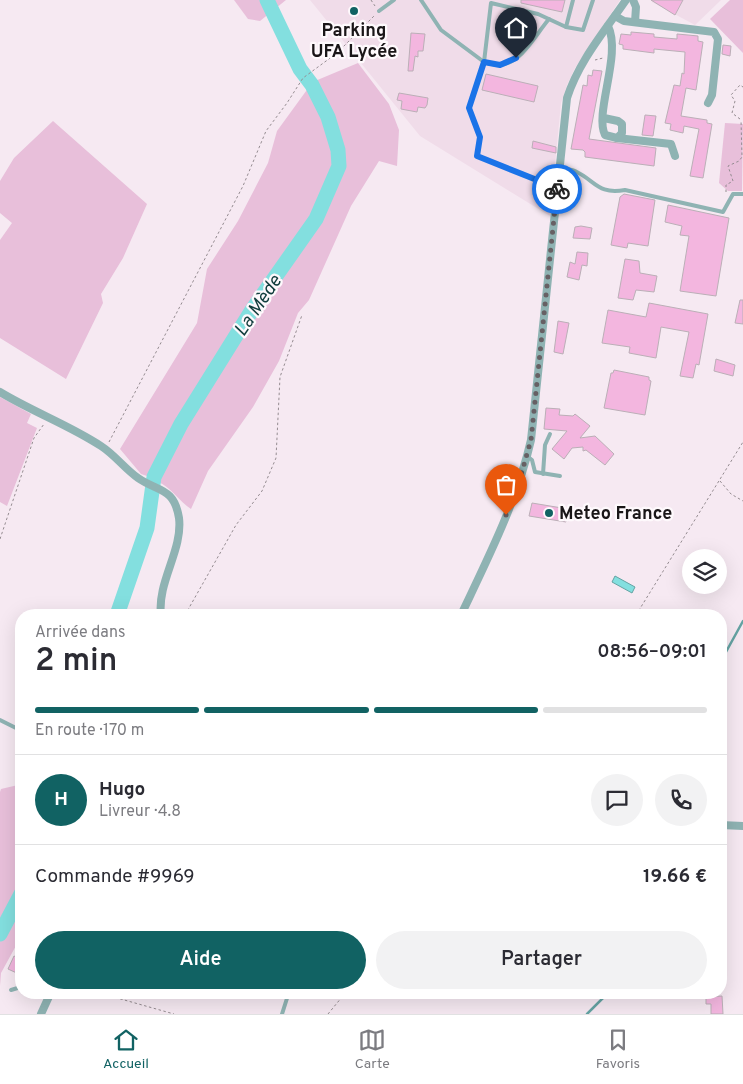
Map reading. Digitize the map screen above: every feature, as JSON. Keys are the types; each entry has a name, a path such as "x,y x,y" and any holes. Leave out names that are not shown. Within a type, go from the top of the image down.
{"street":[{"path":"464,609 493,548 527,456 535,414 564,115 573,81 589,51 626,0"},
{"path":"633,0 636,7 635,22"},
{"path":"615,16 624,21 708,31 717,35 712,95 708,102"},
{"path":"608,26 612,45 604,118 603,131 605,135 671,144 675,156"},
{"path":"604,118 618,121 622,124 622,133 617,138"},
{"path":"0,392 104,447 141,480 163,489 175,503 179,520 176,544 165,580 162,609"},
{"path":"727,825 743,826"},
{"path":"41,1014 48,999"}],"lane":[{"path":"379,11 394,0"},
{"path":"421,0 441,30 484,62 500,65 516,58 527,48 549,19"},
{"path":"566,27 573,0"},
{"path":"558,186 547,184 477,156 480,137 469,108 484,62 491,4 538,14 566,27 583,30 593,0"},
{"path":"560,169 574,170 603,190 611,193 624,190 723,212 733,194 743,194"},
{"path":"544,474 545,445 550,434"},
{"path":"527,456 532,460 535,472 560,476"},
{"path":"0,720 15,726"},
{"path":"11,990 15,989"},
{"path":"282,1014 287,999"}],"path":[{"path":"104,447 110,441 243,186 266,130 303,78 337,53 379,11 371,0"},
{"path":"592,61 602,58 611,59"},
{"path":"730,200 726,192 726,185 732,181 730,163 739,161 742,157 742,119 732,113 735,101 731,95 740,86 743,87"},
{"path":"188,609 236,525 262,491 276,458 280,377 302,315"},
{"path":"0,539 34,438 49,419"},
{"path":"640,609 743,442"},
{"path":"719,480 731,494 743,502"},
{"path":"121,999 174,1014"},
{"path":"328,1014 340,999"}],"shaded area":[{"path":"234,0 286,0 260,21 248,19"},
{"path":"310,0 620,0 575,68 561,103 550,216 420,136"},
{"path":"652,0 721,0 695,25 652,2"},
{"path":"730,0 743,0 743,53 710,19"},
{"path":"358,63 389,104 399,130 397,166 379,161 351,206 309,300 298,313 279,361 253,407 208,471 191,509 167,487 158,482 159,475 187,421 257,309 320,219 343,166 341,146 331,113 315,81"},
{"path":"309,87 326,120 336,165 313,217 247,310 177,424 150,477 141,474 120,449 197,323 207,269 238,221 268,163 277,131"},
{"path":"53,121 147,204 123,258 101,294 103,303 66,379 0,338 0,240 12,223 0,213 0,181 14,158"},
{"path":"725,123 743,124 742,191 728,191 719,183"},
{"path":"0,397 31,414 27,423 37,428 7,506 0,502"},
{"path":"15,786 15,947 1,973 0,986 0,792 1,789"}],"water":[{"path":"615,576 635,587 632,593 612,582"}],"building":[{"path":"521,0 565,0 562,12 521,3"},
{"path":"651,0 683,0 675,15"},
{"path":"631,32 677,39 677,34 698,36 698,41 703,42 696,90 686,88 681,116 707,120 707,123 712,124 703,178 690,176 699,129 684,126 683,133 670,130 671,124 665,123 674,85 680,86 682,73 684,74 685,52 654,49 654,53 623,49 623,45 619,44 621,34 631,35"},
{"path":"411,33 425,34 423,51 418,51 418,57 415,56 413,71 408,71"},
{"path":"723,45 731,46 730,56 722,54"},
{"path":"593,70 602,71 589,139 656,148 654,166 585,157 583,150 571,149 583,85 587,86 588,75 592,76"},
{"path":"486,74 538,86 534,102 482,90"},
{"path":"399,93 428,98 427,105 425,108 418,107 417,112 401,109 402,101 397,100"},
{"path":"645,115 656,116 653,136 642,135"},
{"path":"533,141 556,147 556,153 532,148"},
{"path":"624,194 655,200 648,246 628,243 627,248 611,245 620,197"},
{"path":"668,205 729,218 716,296 680,291 689,236 680,235 682,226 665,222"},
{"path":"575,227 592,228 590,239 573,238"},
{"path":"577,252 588,253 587,266 582,265 579,280 567,277 570,262 575,264"},
{"path":"625,259 639,261 640,273 657,276 654,292 636,290 633,300 618,298"},
{"path":"740,300 743,300 743,324 735,323"},
{"path":"649,303 708,314 699,365 696,364 693,378 680,376 689,332 661,327 656,358 629,353 630,347 602,343 608,310 646,317"},
{"path":"558,321 569,323 563,354 554,352"},
{"path":"716,359 735,365 733,376 714,371"},
{"path":"614,370 649,377 651,381 645,415 604,408 611,373"},
{"path":"546,408 560,409 559,415 573,416 575,414 590,426 580,438 595,436 614,454 605,465 586,450 583,451 583,447 572,448 564,459 552,449 567,431 544,429"},
{"name":"Meteo France","path":"532,503 568,509 566,522 529,516"},
{"path":"14,956 15,956 15,972 8,969"},
{"path":"706,999 722,999 723,1014 711,1014 711,1004 706,1004"}],"waterway":[{"name":"La Mède","path":"119,609 147,528 154,477 181,424 252,310 316,219 339,166 338,150 328,117 312,85 300,69 267,0"},
{"path":"727,650 743,621"},
{"name":"La Mède","path":"0,934 15,905"},
{"path":"587,1014 602,999"}],"way so far":[{"path":"506,515 519,482 531,440 557,189"}],"place":[{"name":"Parking UFA Lycée","path":"354,11"},
{"name":"Meteo France","path":"549,513"}],"route":[{"path":"516,58 500,65 484,62 469,108 475,129 480,137 477,156 547,184 558,186 557,189"}]}
